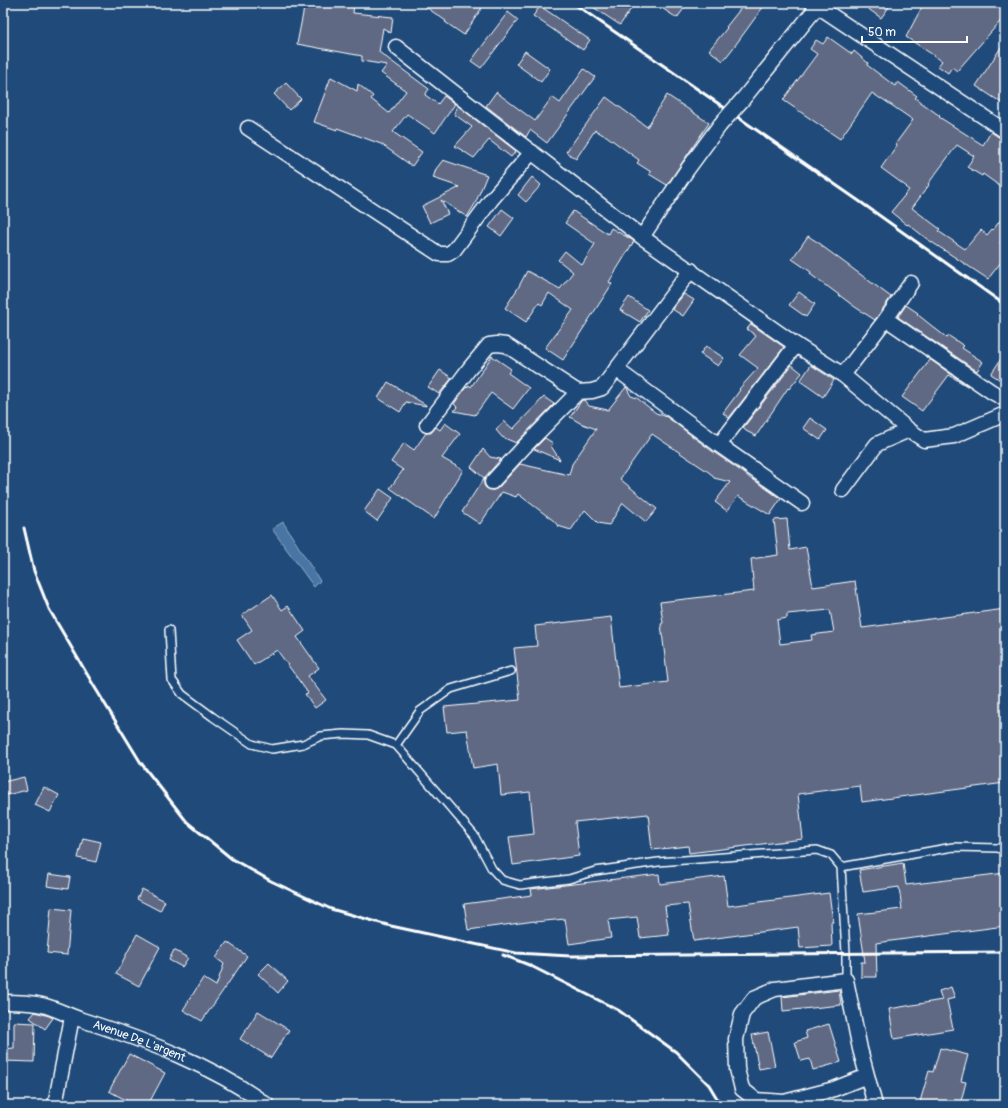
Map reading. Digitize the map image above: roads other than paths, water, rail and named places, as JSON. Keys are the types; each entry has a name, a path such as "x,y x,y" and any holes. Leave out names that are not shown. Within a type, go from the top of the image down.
{"street":[{"path":"642,237 687,170 720,125 743,99 815,5 1005,131"},
{"path":"396,47 642,237 796,345 843,375 909,430 924,440 954,436 1005,414"},
{"path":"248,128 440,254 448,254 454,250 491,200 532,152"},
{"path":"427,425 489,345 506,345 578,392 592,391 602,388 691,270"},
{"path":"843,375 886,319 911,283"},
{"path":"886,319 992,392 1005,399"},
{"path":"719,445 796,345"},
{"path":"616,369 719,445 802,503"},
{"path":"492,482 578,392"},
{"path":"843,490 877,444 909,430"},
{"path":"867,1076 834,1089 784,1102 756,1100 742,1089 737,1069 736,1039 742,1014 754,998 775,989 846,980 860,1049 876,1105"},
{"name":"Avenue De L'argent","path":"3,1002 20,1002 43,1005 72,1017 148,1043 203,1066 244,1088 267,1105"},
{"path":"55,1105 72,1017"}],"lane":[{"path":"169,630 172,680 182,694 252,744 272,749 302,744 320,736 343,734 368,735 396,745 474,835 492,869 502,880 520,885 569,878 595,870 658,862 817,850 831,855 841,868 846,953 846,980"},
{"path":"396,745 420,711 451,689 511,671"},
{"path":"841,868 953,847 998,848 1005,850"}],"water":[{"path":"283,522 320,581 314,587 272,529"}],"railway":[{"path":"573,3 859,201 1005,305"},
{"path":"24,528 34,571 49,609 141,763 187,822 232,859 271,881 331,909 391,926 516,953 570,956 1005,952"},
{"path":"503,955 529,965 618,1010 676,1052 709,1085 721,1105"}]}
